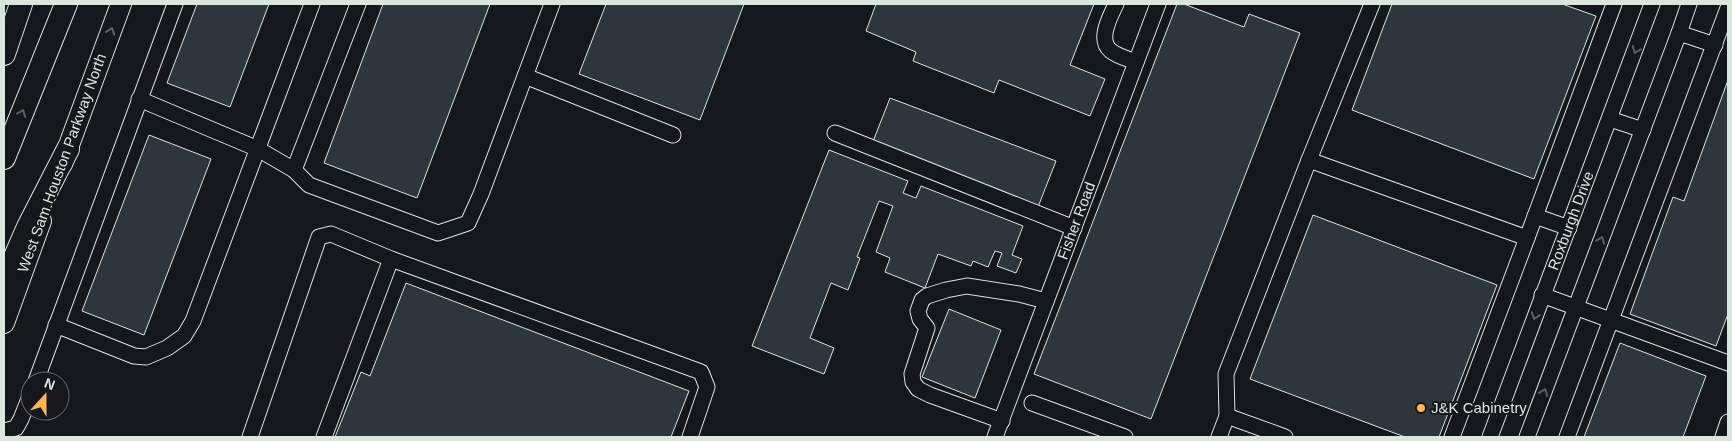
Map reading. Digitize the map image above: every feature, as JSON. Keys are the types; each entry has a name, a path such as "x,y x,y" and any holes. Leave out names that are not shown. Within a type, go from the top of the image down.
{"highway":[{"path":"4,54 21,4"},
{"path":"4,158 66,4"},
{"path":"4,282 28,227 68,149"}],"main road":[{"name":"West Sam Houston Parkway North","path":"4,323 121,4"}],"street":[{"path":"40,371 176,4"},
{"path":"56,325 134,356 146,357 167,348 184,336 193,321 312,4"},
{"path":"294,170 358,4"},
{"path":"139,100 258,149 294,170 309,185 438,233 468,223 552,4"},
{"path":"1116,4 1104,40 1112,52 1136,62"},
{"name":"Fisher Road","path":"995,437 1158,4"},
{"path":"1219,437 1227,416 1226,374 1372,4"},
{"path":"1452,437 1614,4"},
{"name":"Roxburgh Drive","path":"1490,437 1652,4"},
{"path":"1527,437 1689,4"},
{"path":"1567,437 1728,8"},
{"path":"1679,33 1714,45"},
{"path":"525,76 673,136"},
{"path":"1610,119 1643,130"},
{"path":"835,133 1074,228"},
{"path":"1309,160 1527,238"},
{"path":"1535,216 1569,228"},
{"path":"250,437 319,237 331,234 391,259 701,372 707,387 690,437"},
{"path":"324,437 391,259"},
{"path":"1002,421 918,389 912,374 927,328 920,319 918,311 922,300 927,296 967,286 1019,294 1046,302"},
{"path":"1542,295 1728,363"},
{"path":"1032,403 1125,437"},
{"path":"1227,416 1285,437"},
{"path":"4,432 16,428 20,421"},
{"path":"1722,437 1728,422"}],"building":[{"path":"197,4 269,4 230,107 167,83"},
{"path":"383,4 490,4 417,198 324,163"},
{"path":"606,4 744,4 700,120 579,74"},
{"path":"876,4 1094,4 1070,65 1105,79 1090,116 999,80 994,93 913,61 916,52 866,31"},
{"path":"1177,4 1184,4 1244,27 1249,14 1300,33 1151,419 1034,374"},
{"path":"1392,4 1562,4 1596,16 1534,179 1352,110"},
{"path":"1728,80 1728,314 1716,346 1630,314 1673,197 1684,201"},
{"path":"890,98 1056,161 1038,207 872,144"},
{"path":"149,135 211,159 144,335 82,311"},
{"path":"829,150 908,181 903,193 916,198 921,186 1023,226 1012,255 1022,259 1016,273 997,266 1002,253 995,251 988,267 973,261 971,266 938,254 925,288 885,272 890,258 876,252 893,206 879,201 857,257 860,258 848,290 831,283 810,338 834,348 824,374 752,346"},
{"path":"1313,215 1497,285 1439,437 1405,437 1250,379"},
{"path":"406,283 689,391 671,437 335,437 361,372 370,376"},
{"path":"949,309 1001,330 975,398 922,377"},
{"path":"1620,343 1706,376 1683,437 1584,437"}],"place":[{"name":"J&K Cabinetry","path":"1421,408"}]}
